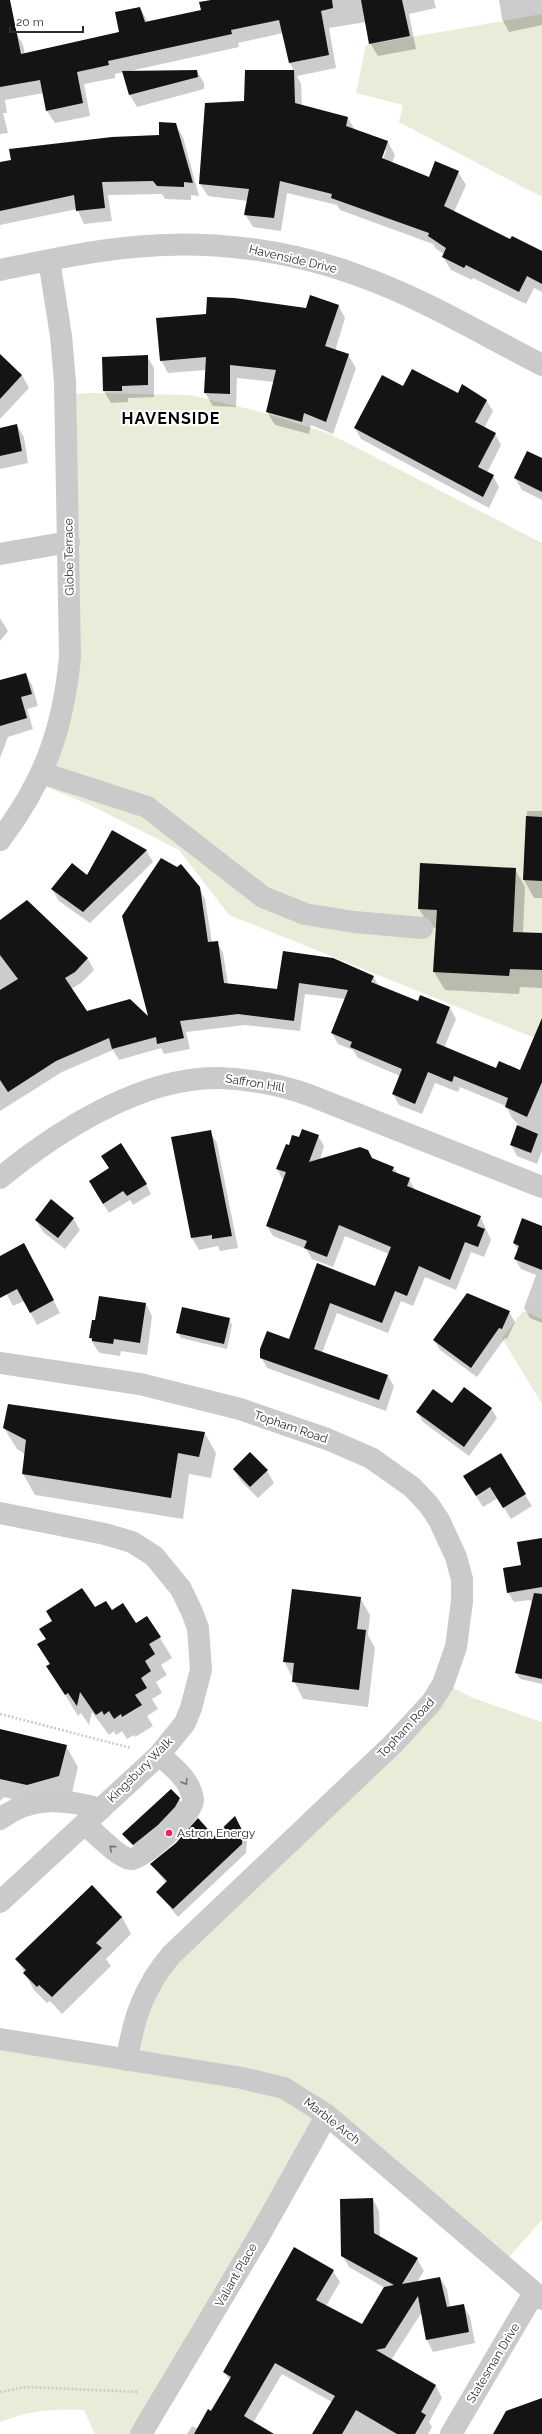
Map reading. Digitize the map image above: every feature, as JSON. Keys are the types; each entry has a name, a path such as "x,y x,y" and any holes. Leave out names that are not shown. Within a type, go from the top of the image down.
{"street":[{"name":"Havenside Drive","path":"0,270 49,260 135,247 194,245 246,249 284,255 359,275 392,289 542,365"},
{"name":"Globe Terrace","path":"0,840 21,812 42,773 56,737 66,695 70,625 69,542 62,344 49,260"},
{"path":"0,554 69,542"},
{"path":"42,773 147,807 263,897 305,914 354,922 422,928"},
{"name":"Saffron Hill","path":"0,1178 52,1140 130,1096 187,1081 219,1078 281,1086 309,1095 542,1187"},
{"name":"Topham Road","path":"0,1363 140,1384 240,1409 327,1439 371,1458 412,1487 429,1505 449,1537 462,1579 462,1601 454,1658 443,1684 431,1703 393,1744 171,1955 155,1974 144,1996 129,2043 127,2060"},
{"name":"Kingsbury Walk","path":"0,1513 105,1534 132,1542 154,1556 182,1590 198,1628 201,1670 191,1708 185,1723 158,1755 0,1902"},
{"path":"85,1824 122,1857 130,1859 139,1857 147,1851 185,1816 192,1805 193,1799 188,1785 178,1770 158,1755"},
{"path":"0,1819 20,1808 50,1800 75,1802 101,1809"},
{"name":"Marble Arch","path":"0,2039 242,2078 284,2088 328,2115 538,2296"},
{"name":"Valiant Place","path":"141,2434 328,2115"},
{"name":"Statesman Drive","path":"451,2434 538,2296"}],"path":[{"path":"0,1714 158,1755"},
{"path":"0,2392 26,2387 142,2392 163,2397"}],"green space":[{"path":"542,14 542,197 399,122 403,105 356,93 366,45"},
{"path":"90,393 190,395 261,412 330,434 542,543 542,1041 229,915 179,850 90,805 37,783 66,694 65,395"},
{"path":"523,1311 542,1319 542,1404 502,1338"},
{"path":"443,1683 473,1698 542,1722 542,2220 503,2264 328,2115 142,2434 95,2434 84,2410 41,2411 21,2415 0,2422 0,2038 125,2059 144,1994"}],"building":[{"path":"0,0 10,0 21,54 119,32 115,12 140,7 145,22 201,10 199,2 211,0 332,0 333,8 321,11 329,55 289,63 279,20 231,30 232,34 108,61 109,65 77,72 83,103 46,111 40,80 0,87"},
{"path":"361,0 402,0 410,36 369,44"},
{"path":"197,70 198,77 129,95 122,71"},
{"path":"245,70 294,70 295,103 348,117 346,126 388,141 382,158 429,177 435,161 459,171 444,206 510,239 512,236 542,251 542,284 527,276 519,292 466,265 464,268 442,257 446,248 428,236 429,233 331,198 332,194 280,181 274,218 244,215 249,189 199,184 205,103 244,101"},
{"path":"159,122 176,123 193,183 184,182 184,187 157,186 153,181 102,182 105,208 76,211 74,195 0,211 0,162 11,160 9,149 112,137 159,135"},
{"path":"310,295 339,305 325,346 349,354 326,422 304,413 302,422 266,412 276,370 230,365 230,394 204,393 206,357 160,361 156,318 206,314 207,297 234,298 306,308"},
{"path":"0,354 22,375 0,399"},
{"path":"148,355 148,385 122,386 122,391 103,391 102,357"},
{"path":"412,369 458,393 462,384 487,400 475,422 496,433 478,467 494,475 483,497 354,428 382,375 403,386"},
{"path":"17,424 22,451 0,456 0,428"},
{"path":"527,451 542,458 542,492 514,478"},
{"path":"26,673 32,694 21,697 27,718 0,726 0,680"},
{"path":"526,816 542,817 542,881 523,880"},
{"path":"112,830 147,850 83,912 51,889 72,863 87,875"},
{"path":"161,858 177,867 181,864 200,887 208,942 218,941 224,983 277,989 283,951 333,958 374,976 371,982 418,1001 420,995 450,1007 436,1043 496,1068 499,1061 520,1070 542,1018 542,1082 527,1117 505,1107 508,1098 454,1076 452,1082 428,1072 415,1104 392,1094 402,1069 350,1047 352,1042 331,1033 348,990 299,983 294,1021 238,1014 180,1021 184,1038 157,1044 156,1037 112,1049 109,1038 56,1061 8,1092 0,1080 0,990 18,979 0,955 0,920 27,900 88,958 75,972 65,978 87,1011 130,999 148,1016 122,916"},
{"path":"420,863 516,868 513,932 542,933 542,970 510,969 509,976 433,972 437,910 418,909"},
{"path":"517,1125 538,1134 531,1153 510,1145"},
{"path":"302,1129 319,1135 309,1162 360,1147 368,1150 372,1158 394,1167 392,1171 410,1178 407,1186 481,1216 477,1226 485,1229 478,1247 465,1242 450,1280 419,1266 407,1296 395,1291 382,1323 330,1303 314,1349 388,1375 379,1400 260,1358 260,1349 267,1331 289,1339 317,1263 375,1286 391,1247 339,1225 327,1257 304,1248 307,1241 266,1226 286,1172 276,1169 286,1144 289,1145 292,1135 299,1137"},
{"path":"211,1130 232,1236 212,1239 212,1235 191,1238 171,1137"},
{"path":"121,1143 147,1184 127,1196 123,1191 103,1204 89,1181 109,1168 101,1156"},
{"path":"51,1199 74,1218 58,1238 35,1220"},
{"path":"522,1218 542,1226 542,1270 514,1259 519,1246 513,1243"},
{"path":"24,1243 54,1300 30,1313 17,1289 0,1298 0,1256"},
{"path":"467,1293 510,1311 502,1329 499,1328 471,1368 433,1340"},
{"path":"99,1296 146,1303 140,1343 114,1339 113,1344 92,1341 92,1338 89,1338 92,1320 95,1320"},
{"path":"182,1307 230,1318 224,1344 176,1333"},
{"path":"464,1387 492,1408 464,1447 416,1412 433,1389 452,1403"},
{"path":"8,1404 205,1432 199,1457 178,1453 171,1498 22,1474 26,1440 3,1428"},
{"path":"250,1452 268,1470 250,1487 233,1469"},
{"path":"501,1453 526,1494 503,1508 490,1487 476,1496 463,1476"},
{"path":"542,1538 542,1587 507,1593 503,1568 521,1565 517,1542"},
{"path":"82,1588 95,1607 106,1601 112,1610 123,1603 136,1623 147,1616 161,1637 149,1644 155,1654 145,1661 151,1671 141,1678 147,1688 135,1695 142,1705 122,1717 121,1714 114,1719 109,1711 104,1715 102,1711 96,1715 80,1692 77,1706 68,1693 65,1695 46,1666 50,1664 37,1644 46,1639 39,1629 52,1621 46,1611"},
{"path":"292,1589 361,1597 357,1629 366,1630 359,1690 292,1682 294,1663 283,1662"},
{"path":"534,1593 542,1594 542,1679 515,1673"},
{"path":"0,1729 67,1745 59,1776 27,1785 0,1779"},
{"path":"171,1789 180,1798 175,1807 158,1825 133,1845 122,1834"},
{"path":"235,1816 243,1832 242,1844 173,1909 156,1892 167,1881 150,1864 176,1843 198,1818 214,1836"},
{"path":"92,1885 122,1917 96,1943 102,1948 52,1997 39,1985 37,1987 23,1973 26,1970 15,1959"},
{"path":"373,2198 374,2233 418,2258 402,2284 440,2277 447,2307 464,2304 469,2332 426,2340 418,2296 385,2348 376,2350 436,2385 421,2412 426,2415 415,2434 397,2434 356,2410 342,2434 312,2434 335,2396 275,2363 244,2416 274,2434 194,2434 208,2409 211,2411 231,2377 223,2372 294,2247 334,2270 316,2300 362,2324 384,2287 394,2285 341,2256 340,2199"},
{"path":"542,2398 542,2434 493,2434 506,2411"}],"place":[{"name":"Astron Energy","path":"169,1833"}],"district":[{"name":"HAVENSIDE","path":"171,418"}]}
